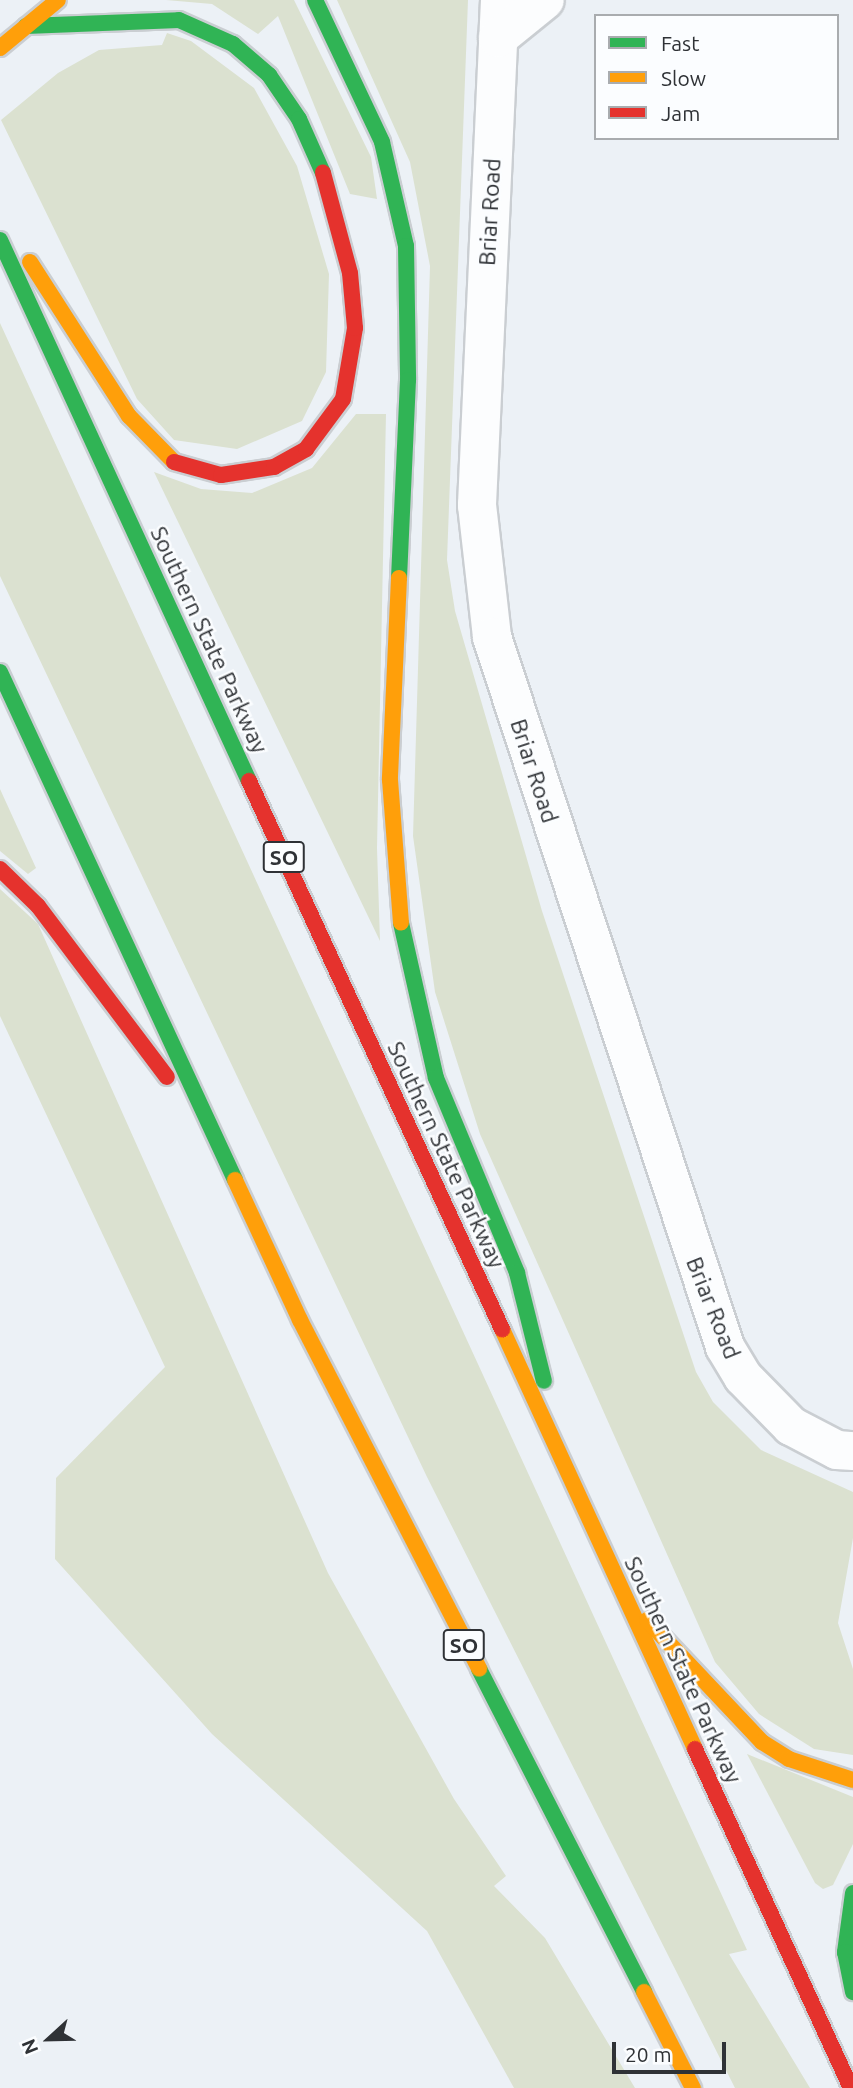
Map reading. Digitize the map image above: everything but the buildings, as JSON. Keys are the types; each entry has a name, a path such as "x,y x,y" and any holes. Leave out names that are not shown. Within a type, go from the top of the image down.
{"main road":[{"path":"0,48 58,0"},
{"path":"315,0 382,142 406,246 408,380 390,780 402,942 423,1037 444,1103 517,1273 568,1474"},
{"path":"0,217 129,416 172,461 220,475 258,472 306,449 332,419 354,357 350,274 325,177 299,119 269,75 233,44 179,20 26,26"},
{"name":"Southern State Parkway","path":"0,240 851,2088"},
{"name":"SO","path":"0,672 215,1143 496,1709 693,2088"},
{"path":"0,869 38,906 215,1143"},
{"path":"622,1593 762,1742 789,1759 853,1780"},
{"path":"853,1893 845,1952 853,1992"}],"street":[{"name":"Briar Road","path":"500,0 477,505 492,637 725,1347 743,1377 791,1426 837,1450 853,1451"},
{"path":"498,38 545,0"}],"green space":[{"path":"166,0 294,0 371,157 377,199 350,194 278,16 258,34 212,4"},
{"path":"337,0 468,0 447,560 455,611 542,911 696,1372 713,1402 761,1450 853,1492 853,1538 838,1623 853,1669 853,1755 814,1749 759,1714 715,1662 480,1134 435,992 413,836 430,266 410,162"},
{"path":"167,33 191,41 254,88 297,166 329,274 326,372 302,421 237,449 174,440 137,399 1,120 58,73 99,50 162,45"},
{"path":"0,323 747,1950 729,1954 810,2088 735,2088 427,1477 0,576"},
{"path":"356,414 386,414 377,848 380,941 154,472 201,489 252,493 312,468"},
{"path":"0,789 36,868 28,874 0,851"},
{"path":"0,889 38,924 328,1573 454,1799 506,1876 494,1886 545,1938 635,2088 514,2088 427,1931 212,1734 55,1559 56,1478 165,1367 0,1016"},
{"path":"747,1754 853,1797 853,1844 833,1885 823,1889 815,1883"}],"traffic: fast":[{"path":"315,0 382,142 406,246 408,380 399,578"},
{"path":"26,26 179,20 233,44 269,75 299,119 323,173"},
{"path":"0,240 249,781"},
{"path":"0,672 235,1180"},
{"path":"401,923 436,1078 517,1273 544,1381"},
{"path":"479,1669 644,1992"},
{"path":"853,1893 845,1952 853,1992"}],"traffic: slow":[{"path":"0,48 58,0"},
{"path":"30,262 129,416 174,462"},
{"path":"399,578 390,780 401,923"},
{"path":"235,1180 300,1320 479,1669"},
{"path":"502,1329 695,1749"},
{"path":"647,1620 762,1742 789,1759 853,1780"},
{"path":"644,1992 693,2088"}],"traffic: jam":[{"path":"174,462 221,475 274,467 306,449 343,399 355,328 350,273 323,173"},
{"path":"249,781 502,1329"},
{"path":"0,869 38,906 167,1077"},
{"path":"695,1749 851,2088"}]}
